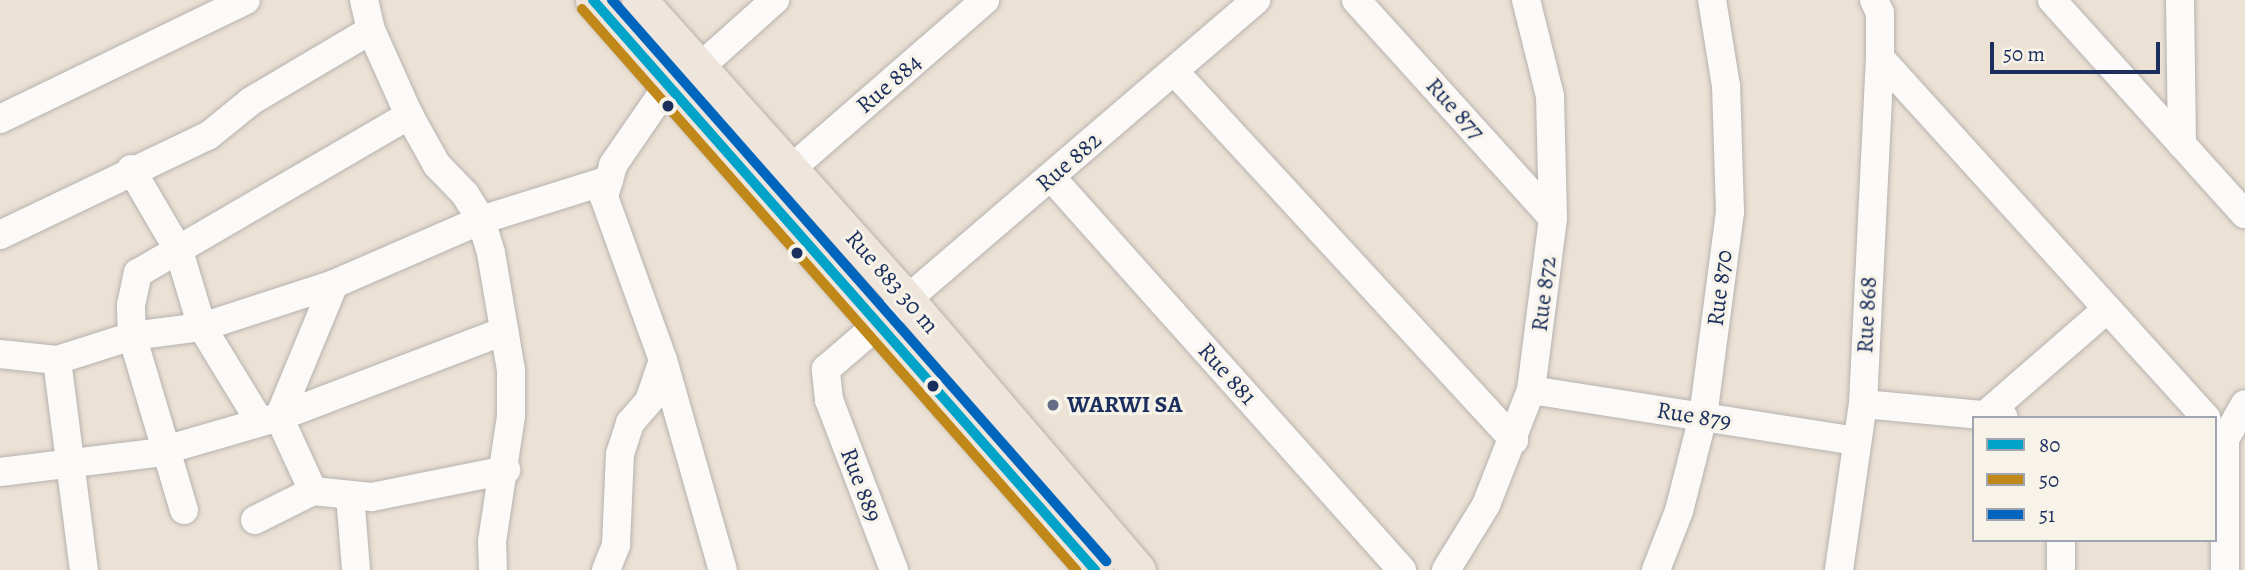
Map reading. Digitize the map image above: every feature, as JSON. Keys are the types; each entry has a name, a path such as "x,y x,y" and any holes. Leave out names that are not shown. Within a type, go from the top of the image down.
{"main road":[{"path":"593,0 666,88 881,324 1095,570"},
{"name":"Rue 883 30 m","path":"639,0 908,301 1138,570"}],"street":[{"path":"0,119 246,0"},
{"path":"364,0 372,30 409,115 438,165 465,194 481,219 491,253 511,381 506,470 492,541 494,570"},
{"path":"700,67 775,0"},
{"name":"Rue 884","path":"792,169 985,0"},
{"name":"Rue 882","path":"829,400 826,369 1256,0"},
{"name":"Rue 877","path":"1356,0 1553,218"},
{"name":"Rue 872","path":"1446,570 1486,505 1531,390 1553,218 1550,96 1526,0"},
{"name":"Rue 870","path":"1656,570 1679,511 1703,417 1730,212 1726,86 1712,0"},
{"path":"2052,0 2245,214"},
{"path":"2180,0 2182,145"},
{"name":"Rue 868","path":"1839,570 1863,404 1883,4"},
{"path":"0,234 131,169 208,136 251,101 372,30"},
{"path":"1880,58 2204,416"},
{"path":"1174,71 1514,439"},
{"path":"666,88 613,165 604,197 663,360 723,570"},
{"path":"184,510 132,335 131,305 138,273 409,115"},
{"path":"131,169 179,251 202,327 270,419 313,491"},
{"name":"Rue 881","path":"1051,177 1402,570"},
{"path":"0,354 57,360 132,335 202,327 334,284 481,219 609,180"},
{"path":"270,419 334,284"},
{"path":"1996,416 2107,309"},
{"path":"0,472 72,465 165,450 270,419 504,331"},
{"path":"57,360 84,570"},
{"path":"606,570 616,545 620,454 630,423 649,401 663,360"},
{"name":"Rue 879","path":"1531,390 1857,441"},
{"name":"Rue 889","path":"829,400 894,570"},
{"path":"1863,404 1985,416"},
{"path":"2225,570 2219,435 2245,404"},
{"path":"255,520 313,491 372,497 506,470"},
{"path":"350,495 356,570"},
{"path":"2061,542 2061,570"}],"transit line":[{"name":"80","path":"593,0 1095,570"},
{"name":"51","path":"612,0 1106,561"},
{"name":"50","path":"582,9 1076,570"}],"place":[{"name":"WARWI SA","path":"1053,405"}]}
